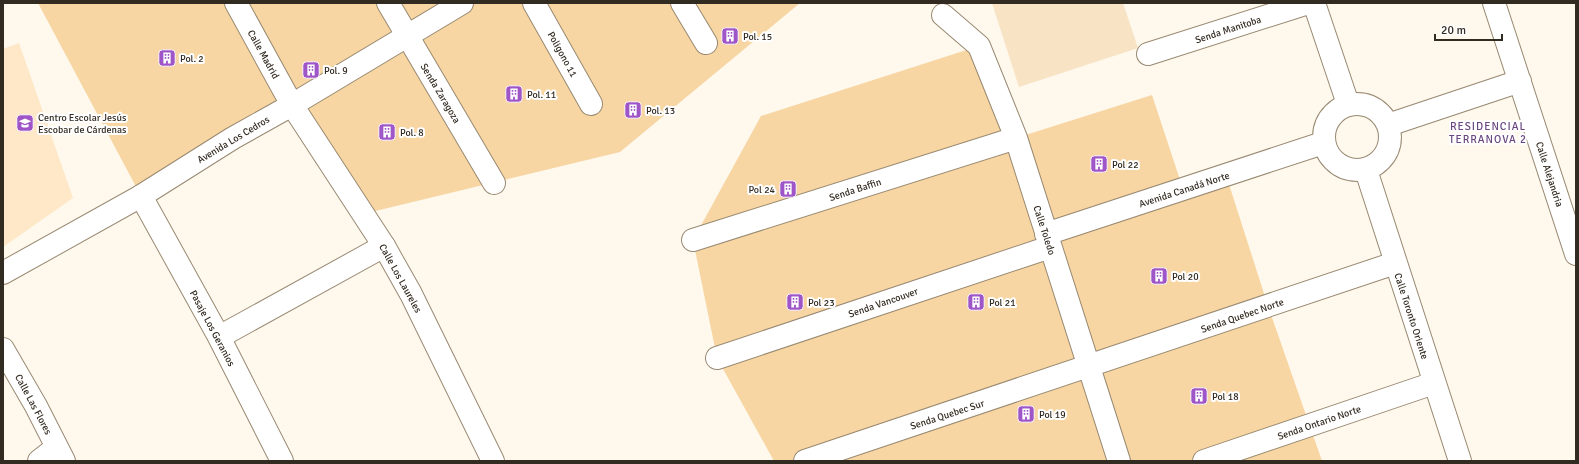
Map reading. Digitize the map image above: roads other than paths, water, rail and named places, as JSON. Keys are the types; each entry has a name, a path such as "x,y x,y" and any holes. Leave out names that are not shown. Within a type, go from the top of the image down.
{"street":[{"name":"Calle Madrid","path":"236,3 292,105"},
{"name":"Senda Zaragoza","path":"388,3 494,183"},
{"name":"Avenida Los Cedros","path":"3,273 141,196 233,138 292,105 462,3"},
{"name":"Poligono 11","path":"534,3 591,104"},
{"path":"682,3 706,43"},
{"name":"Senda Manitoba","path":"1148,54 1308,3"},
{"path":"1314,3 1348,104"},
{"name":"Calle Alejandria","path":"1494,3 1576,254"},
{"name":"Calle Toledo","path":"943,15 979,46 1016,138 1119,461"},
{"path":"1388,125 1520,81"},
{"path":"1348,104 1364,104 1379,111 1388,125 1390,144 1382,160 1366,170 1347,170 1331,159 1323,142 1325,126 1333,112 1348,104"},
{"name":"Calle Los Laureles","path":"292,105 384,246 411,294 493,461"},
{"name":"Senda Baffin","path":"693,240 1016,138"},
{"name":"Avenida Canadá Norte","path":"1048,240 1323,142"},
{"name":"Calle Toronto Oriente","path":"1366,170 1460,461"},
{"name":"Pasaje Los Geranios","path":"141,196 219,337 282,461"},
{"name":"Senda Vancouver","path":"717,358 1048,240"},
{"path":"219,337 384,246"},
{"name":"Senda Quebec Norte","path":"1090,367 1395,263"},
{"name":"Calle Las Flores","path":"3,349 36,406 60,454"},
{"name":"Senda Quebec Sur","path":"805,461 1090,367"},
{"name":"Senda Ontario Norte","path":"1204,461 1434,383"},
{"path":"39,461 60,454"}],"place":[{"name":"Pol. 15","path":"730,36"},
{"name":"Pol. 2","path":"167,58"},
{"name":"Pol. 9","path":"311,70"},
{"name":"Pol. 11","path":"514,94"},
{"name":"Pol. 13","path":"633,110"},
{"name":"Centro Escolar Jesús Escobar de Cárdenas","path":"25,123"},
{"name":"Pol. 8","path":"387,132"},
{"name":"Pol 22","path":"1099,164"},
{"name":"Pol 24","path":"788,189"},
{"name":"Pol 20","path":"1159,276"},
{"name":"Pol 23","path":"795,302"},
{"name":"Pol 21","path":"976,302"},
{"name":"Pol 18","path":"1199,396"},
{"name":"Pol 19","path":"1026,414"}],"district":[{"name":"RESIDENCIAL TERRANOVA 2","path":"1488,132"}]}
